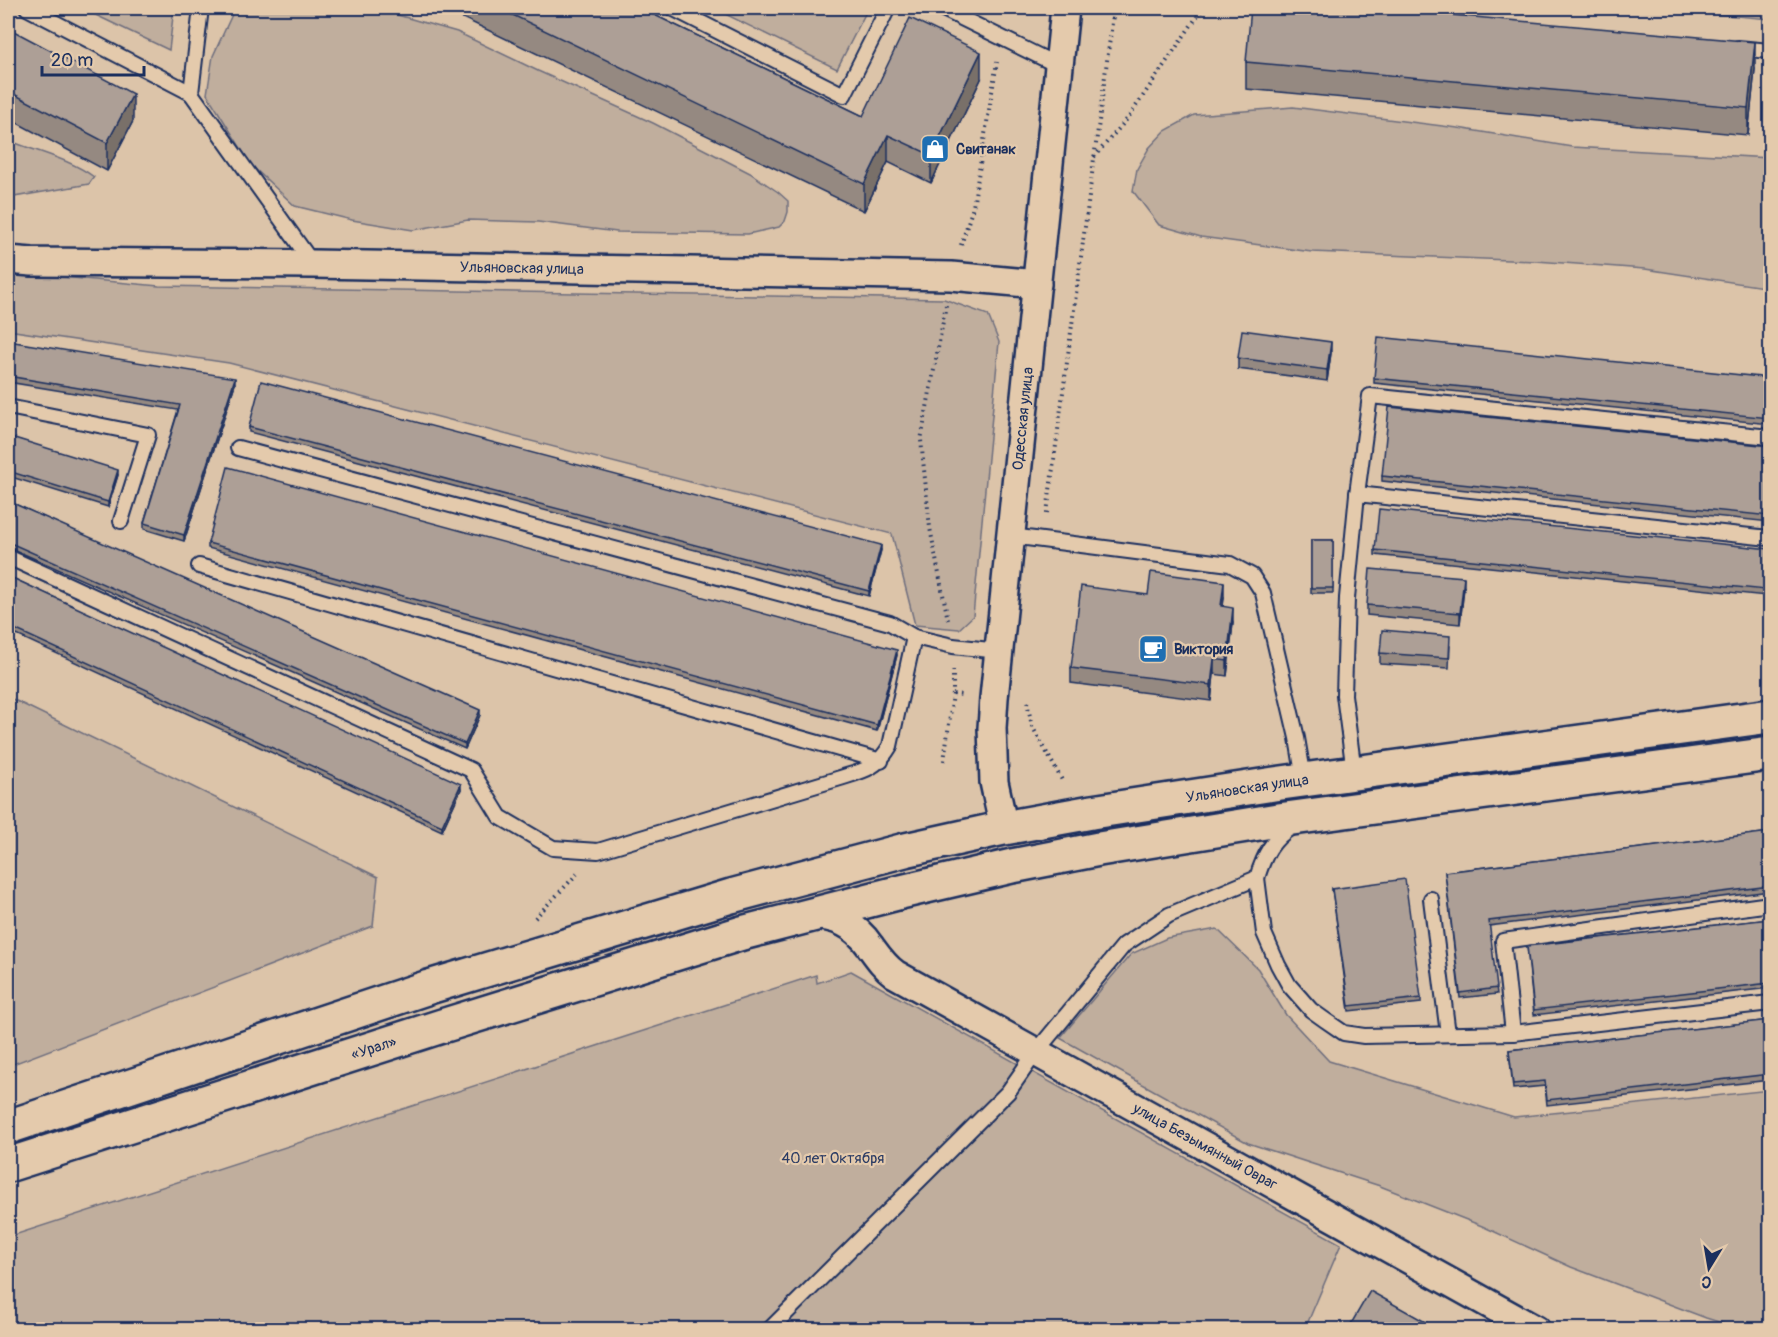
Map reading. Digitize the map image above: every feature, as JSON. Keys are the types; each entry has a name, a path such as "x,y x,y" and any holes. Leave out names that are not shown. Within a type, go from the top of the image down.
{"highway":[{"name":"Ульяновская улица","path":"8,1127 429,987 731,897 905,850 1004,828 1092,812 1304,779 1770,716"},
{"path":"810,915 1012,866 1099,849 1317,814 1770,754"},
{"path":"1004,828 1012,866"},
{"name":"«Урал»","path":"8,1166 442,1026 742,933 810,915"}],"street":[{"name":"Одесская улица","path":"1004,828 994,782 992,737 994,698 1065,8"},
{"name":"Ульяновская улица","path":"8,260 951,276 1037,284"},
{"path":"878,957 873,937 876,916 885,903 901,892"},
{"name":"улица Безымянный Овраг","path":"810,915 826,915 853,926 862,934 885,968 895,974 1536,1329"}],"lane":[{"path":"27,8 192,93 313,264"},
{"path":"192,93 201,8"},
{"path":"672,8 844,94 888,8"},
{"path":"941,8 1059,66"},
{"path":"1726,46 1770,51"},
{"path":"1354,772 1344,712 1347,598 1357,494 1370,396 1770,437"},
{"path":"8,407 148,435 122,521"},
{"path":"238,448 890,623 914,637 953,646 999,651"},
{"path":"1357,494 1769,538"},
{"path":"1011,536 1230,564 1252,576 1263,593 1297,738 1304,779"},
{"path":"8,557 471,770 500,817 553,848 598,851 862,771 882,761 890,746 914,637"},
{"path":"199,566 882,761"},
{"path":"1317,814 1280,835 1263,859 1257,878 1264,933 1289,985 1311,1010 1344,1034 1364,1036 1513,1033 1770,1003"},
{"path":"1234,828 1246,829 1259,838 1263,859"},
{"path":"769,1329 1008,1092 1036,1052 1124,945 1169,915 1257,878"},
{"path":"1431,899 1448,1034"},
{"path":"1513,1033 1503,941 1770,904"}],"path":[{"path":"1044,540 1114,8"},
{"path":"1094,157 1128,118 1203,8"},
{"path":"944,761 953,694 953,646 930,528 921,440 951,276 974,207 1000,38"},
{"path":"1028,691 1027,702 1032,726 1063,783"},
{"path":"953,694 1027,702"}],"green space":[{"path":"81,8 174,8 169,50"},
{"path":"235,8 379,8 457,32 653,123 750,173 788,201 785,221 779,227 748,234 617,232 538,222 468,220 413,230 352,220 295,206 252,166 207,94 213,56"},
{"path":"713,8 868,8 837,69"},
{"path":"1644,8 1770,8 1770,19"},
{"path":"1293,107 1458,128 1572,147 1770,158 1770,288 1645,269 1536,261 1312,252 1201,237 1159,225 1133,191 1137,169 1149,148 1165,131 1194,115"},
{"path":"8,140 63,160 94,177 89,184 8,198"},
{"path":"8,272 159,286 944,299 988,315 999,342 973,616 959,629 915,625 892,534 229,363 8,330"},
{"path":"8,697 378,877 373,926 8,1066"},
{"path":"1217,929 1258,969 1286,1015 1329,1061 1514,1117 1770,1090 1770,1329 1741,1329 1706,1318 1571,1267 1482,1226 1380,1186 1248,1143 1060,1038 1131,954 1167,938"},
{"name":"40 лет Октября","path":"851,971 1341,1244 1305,1329 8,1330 8,1237 816,975 817,983"}],"building":[{"path":"498,8 640,8 863,116 910,18 981,52 931,155 888,135 864,184"},
{"path":"1251,8 1373,8 1755,42 1748,108 1246,62"},
{"path":"8,28 133,94 107,143 8,91"},
{"path":"1242,330 1331,342 1327,370 1238,358"},
{"path":"1378,337 1770,378 1770,418 1374,378"},
{"path":"8,341 235,378 184,535 144,523 180,405 8,376"},
{"path":"261,381 881,545 869,591 249,427"},
{"path":"1389,407 1770,446 1770,516 1382,476"},
{"path":"8,436 118,470 108,502 8,471"},
{"path":"228,467 897,650 877,725 208,543"},
{"path":"8,501 480,710 465,744 8,542"},
{"path":"1379,509 1770,549 1766,590 1375,550"},
{"path":"1311,540 1333,540 1333,588 1311,588"},
{"path":"1370,569 1464,577 1460,613 1367,605"},
{"name":"Виктория","path":"1151,572 1224,582 1221,606 1233,608 1227,661 1214,659 1211,685 1071,668 1081,586 1148,595"},
{"path":"8,576 461,784 442,826 8,626"},
{"path":"1382,630 1450,636 1449,658 1380,653"},
{"path":"1770,832 1770,886 1489,921 1497,988 1460,993 1445,872"},
{"path":"1405,879 1421,998 1349,1006 1332,889"},
{"path":"1770,919 1770,983 1534,1010 1527,946"},
{"path":"1770,1020 1770,1074 1547,1100 1545,1081 1513,1084 1509,1050"},
{"path":"1370,1291 1438,1329 1348,1329"}],"place":[{"name":"Свитанак","path":"935,149"},
{"name":"Виктория","path":"1153,649"}]}
